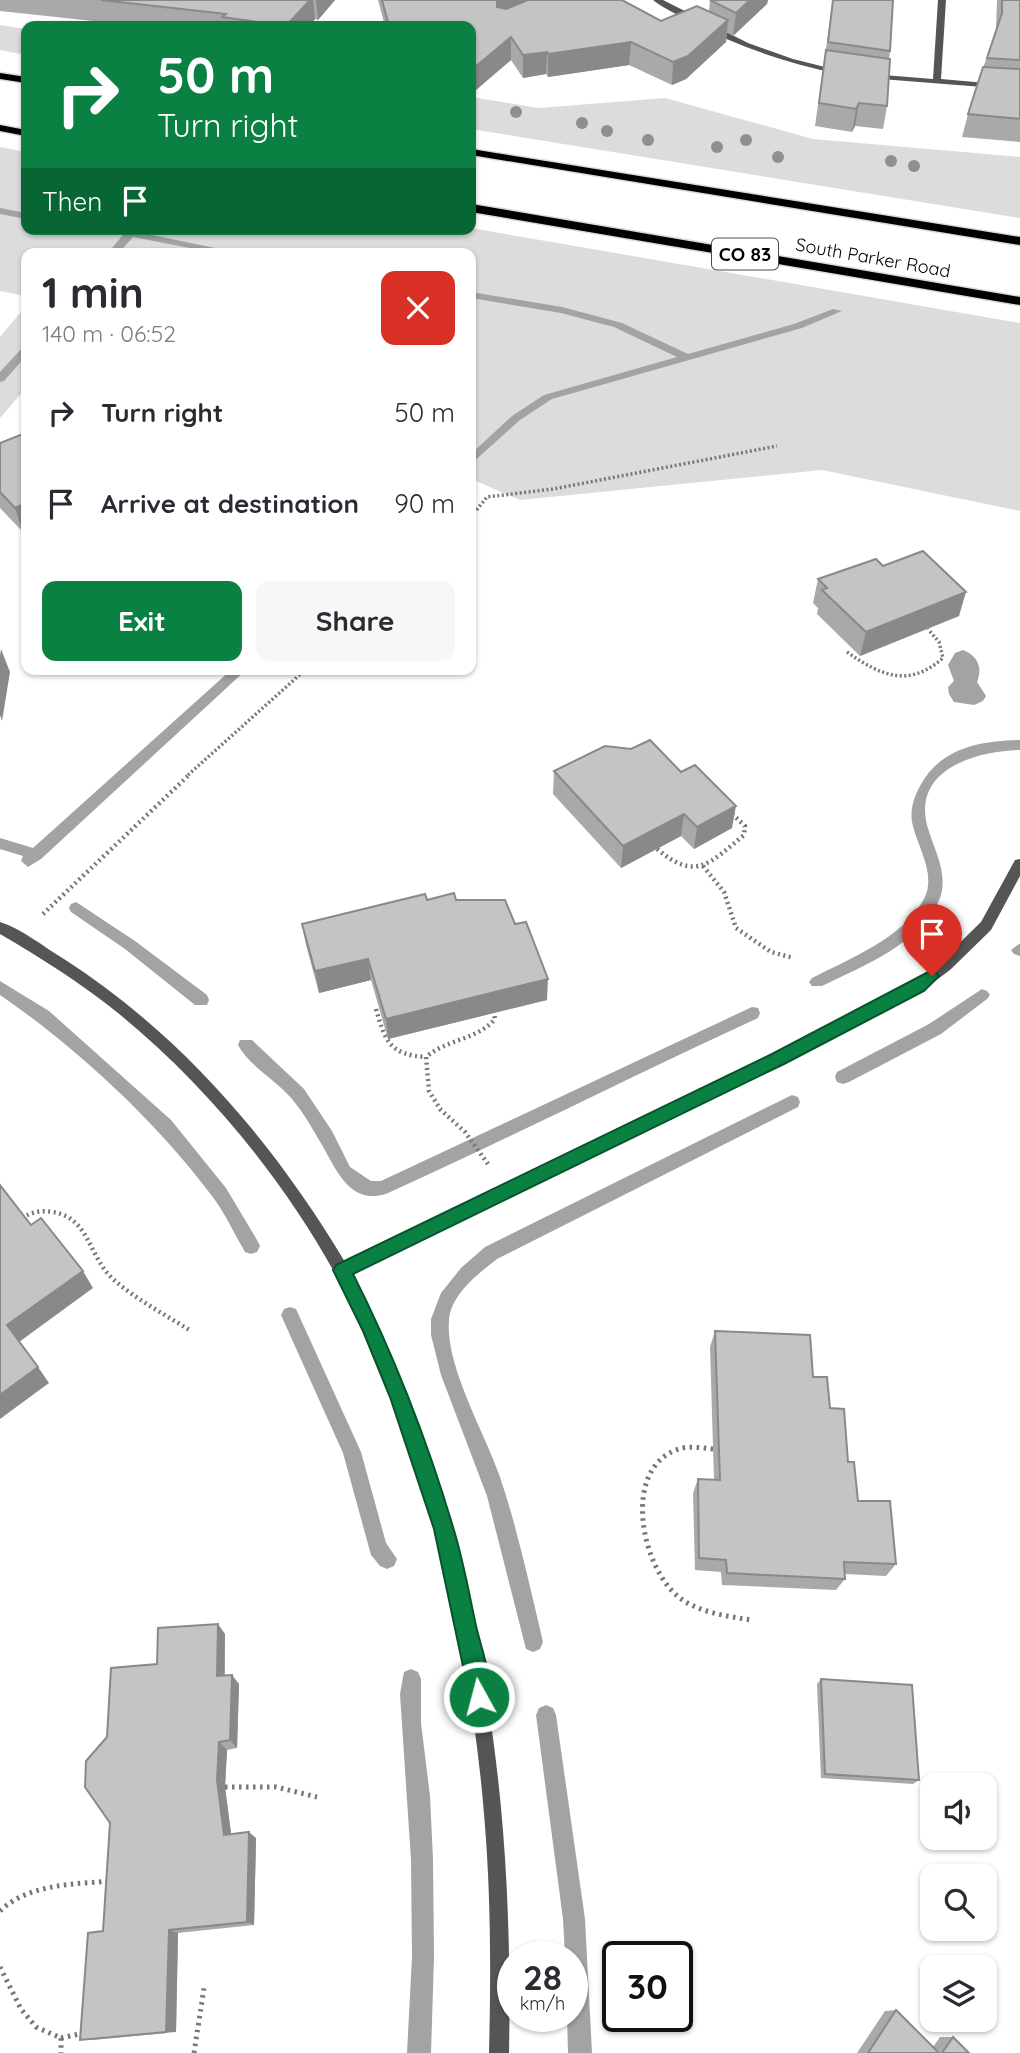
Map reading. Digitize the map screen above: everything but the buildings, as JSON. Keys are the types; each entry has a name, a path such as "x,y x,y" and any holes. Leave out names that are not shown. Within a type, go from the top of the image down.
{"highway":[{"path":"0,76 21,79"},
{"path":"0,128 21,132"},
{"name":"South Parker Road","path":"476,153 1020,241"},
{"name":"South Parker Road","path":"476,209 1020,301"}],"street":[{"path":"657,0 754,50 790,61 850,73"},
{"path":"937,81 942,0"},
{"path":"863,75 1020,88"},
{"path":"342,1270 778,1059 918,986 945,967 986,926 1020,864"},
{"path":"0,927 101,991 140,1023 205,1086 289,1188 342,1270 371,1328 424,1465 444,1529 475,1666 494,1818 499,1915 499,2053"}],"path":[{"path":"476,510 487,496 553,489 777,446"},
{"path":"846,652 879,673 907,677 921,674 932,670 943,657 943,648 928,629"},
{"path":"37,919 194,770 299,675"},
{"path":"657,849 681,868 703,866 744,835 745,826 730,812"},
{"path":"703,866 721,889 736,928 771,952 794,958"},
{"path":"492,1005 495,1019 490,1028 434,1048 426,1058 429,1091 440,1109 465,1132 506,1190"},
{"path":"376,1009 385,1040 391,1048 411,1056 426,1058"},
{"path":"22,1218 30,1213 46,1211 66,1214 80,1226 97,1262 115,1281 191,1331"},
{"path":"713,1449 681,1448 660,1460 646,1483 642,1523 659,1572 673,1592 706,1610 751,1620"},
{"path":"225,1787 276,1787 317,1797"},
{"path":"0,1911 4,1905 38,1891 118,1881"},
{"path":"0,1967 21,2010 36,2027 61,2038 94,2031"},
{"path":"194,2053 204,1988"},
{"path":"61,2038 61,2053"}],"shaded area":[{"path":"0,25 21,28 21,54 0,50"},
{"path":"476,98 539,108 665,98 813,139 1020,157 1020,218 476,130"},
{"path":"0,147 21,151 21,235 476,235 476,229 1020,323 1020,511 822,470 520,500 476,481 476,248 21,248 21,295 0,291"},
{"path":"21,312 21,394 0,418 0,337"},
{"path":"963,650 978,663 977,682 986,696 983,701 974,705 954,702 949,694 948,687 954,681 948,665 955,653"}],"waterway":[{"path":"0,211 21,215"},
{"path":"117,248 129,235"},
{"path":"137,235 207,248"},
{"path":"476,296 562,310 618,325 687,358"},
{"path":"687,358 798,326 837,311"},
{"path":"0,379 21,356"},
{"path":"476,455 516,418 548,397 687,358"},
{"path":"35,855 234,675"},
{"path":"817,982 864,958 897,937 924,912 932,898 935,889 934,871 919,816 921,798 932,776 952,759 965,753 1020,745"},
{"path":"0,843 35,855"},
{"path":"28,861 35,855"},
{"path":"76,908 130,945 201,1000"},
{"path":"0,987 43,1016 165,1125 220,1193 251,1246"},
{"path":"843,1077 935,1029 982,995"},
{"path":"246,1045 298,1094 326,1136 344,1172 370,1189 382,1188 484,1142 597,1085 752,1013"},
{"path":"533,1642 496,1496 444,1354 440,1319 447,1299 467,1274 491,1253 792,1102"},
{"path":"290,1315 352,1452 378,1548 387,1559"},
{"path":"411,1679 410,1709 419,1796 423,1892 419,2053"},
{"path":"546,1715 574,1919 580,2053"}],"route":[{"path":"479,1697 462,1603 444,1529 424,1465 371,1328 342,1270 778,1059 918,986 932,976"}]}
